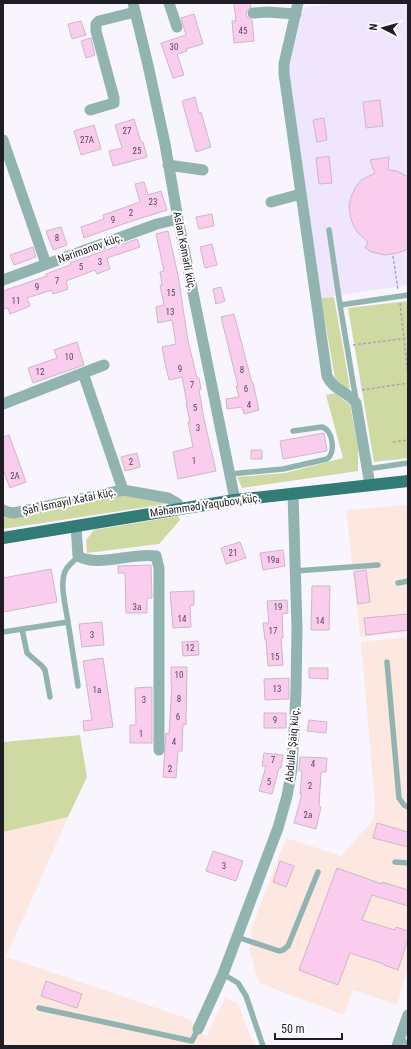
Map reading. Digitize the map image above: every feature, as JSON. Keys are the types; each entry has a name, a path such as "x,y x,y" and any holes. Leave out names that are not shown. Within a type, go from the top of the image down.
{"main road":[{"name":"Məhəmməd Yaqubov küç.","path":"3,538 235,500 408,481"}],"street":[{"path":"169,3 177,27"},
{"path":"298,3 284,64 284,74 327,376 332,383 352,397 356,402 370,485"},
{"path":"90,110 114,103 114,98 96,32 96,24 99,21 134,8"},
{"name":"Aslan Kəmərli küç.","path":"134,8 148,65 235,500"},
{"path":"253,13 266,12 296,14"},
{"path":"3,140 46,264"},
{"path":"168,165 203,170"},
{"path":"271,202 301,194"},
{"name":"Nərimanov küç.","path":"3,280 157,224 178,219"},
{"path":"3,404 104,365"},
{"path":"83,373 123,490"},
{"name":"Şah İsmayıl Xətai küç.","path":"3,510 14,513 123,490 168,498 177,503 178,509"},
{"name":"Abdulla Şaiq küç.","path":"198,1029 224,974 278,828 287,796 292,769 296,692 294,493"},
{"path":"76,526 78,556 83,559 93,560 148,555 156,556 158,560 159,750"},
{"path":"402,1043 408,1015"}],"lane":[{"path":"329,230 356,402"},
{"path":"340,305 408,296"},
{"path":"230,474 282,468 327,459 331,456 332,446 329,431 326,428 322,427 293,431"},
{"path":"367,469 408,463"},
{"path":"78,556 66,568 63,575 62,584 78,686"},
{"path":"295,571 378,565"},
{"path":"398,583 408,581"},
{"path":"3,632 68,622"},
{"path":"22,629 26,653 45,670 50,697"},
{"path":"387,662 399,798 404,805 408,807"},
{"path":"395,862 408,863"},
{"path":"237,937 279,951 288,946 318,872"},
{"path":"224,974 238,984 246,996 262,1046"},
{"path":"40,1008 191,1044 198,1029"}],"path":[{"path":"392,256 399,297 408,375"},
{"path":"347,346 408,338"},
{"path":"354,391 408,383"},
{"path":"393,442 408,440"}],"shaded area":[{"path":"335,3 408,3 408,285 321,298 288,72 303,8"},
{"path":"408,505 408,632 360,637 346,510"},
{"path":"408,637 408,967 397,1005 353,990 344,1015 259,983 249,949 253,939 250,932 286,838 341,856 373,820 375,804 361,642"},
{"path":"68,817 6,957 189,1019 206,1037 225,998 238,1003 254,1046 3,1046 3,832"}],"green space":[{"path":"334,297 350,388 346,389 335,378 321,298"},
{"path":"408,301 408,458 374,462 348,308"},
{"path":"335,393 350,405 358,447 358,471 242,488 237,477 285,473 343,458 326,395"},
{"path":"122,493 167,501 166,504 3,529 3,518"},
{"path":"178,516 180,520 159,544 87,553 86,540 94,530"},
{"path":"80,735 87,777 68,817 3,832 3,742"}],"building":[{"path":"234,3 250,3 251,7 247,10 246,14 247,17 252,20 254,41 234,43 232,21 236,21"},
{"path":"194,14 203,44 186,49 187,51 177,54 184,75 173,78 161,43 186,35 181,18"},
{"path":"81,21 86,35 72,39 68,24"},
{"path":"91,38 95,55 86,58 81,41"},
{"path":"195,97 211,147 196,152 182,101"},
{"path":"380,100 383,126 366,128 363,102"},
{"path":"324,118 327,140 317,142 313,120"},
{"path":"134,119 147,157 113,166 109,151 122,148 115,125"},
{"path":"94,125 101,149 81,155 74,131"},
{"path":"329,156 332,183 319,184 316,158"},
{"path":"389,157 388,170 397,171 408,177 408,249 398,253 385,255 372,252 365,248 368,242 358,233 353,225 349,206 355,188 361,180 375,173 370,160"},
{"path":"144,182 148,195 161,191 167,210 84,238 81,227 104,219 103,215 140,202 135,184"},
{"path":"212,214 214,226 199,229 196,217"},
{"path":"61,227 67,245 53,250 46,231"},
{"path":"168,231 178,275 188,341 197,378 199,378 201,389 199,390 204,419 216,471 178,479 173,452 193,447 182,377 169,380 162,347 176,344 172,320 158,323 156,307 164,305 160,285 162,285 160,272 164,271 156,234"},
{"path":"137,239 140,247 107,258 110,269 97,274 95,270 66,281 68,289 53,294 52,290 27,298 30,306 10,314 8,308 3,309 3,291 47,276 46,274 70,265 70,263"},
{"path":"212,244 217,265 205,268 200,247"},
{"path":"33,247 36,257 14,265 10,255"},
{"path":"221,287 225,301 216,304 213,289"},
{"path":"234,314 259,410 244,414 242,407 227,409 226,399 239,397 236,386 238,386 221,317"},
{"path":"77,342 84,365 33,383 28,368 57,358 54,350"},
{"path":"324,433 327,451 283,459 280,441"},
{"path":"9,435 26,482 10,488 3,470 3,437"},
{"path":"251,450 262,450 262,459 251,459"},
{"path":"137,453 140,467 125,471 121,457"},
{"path":"240,542 246,558 226,564 221,548"},
{"path":"283,550 285,566 263,570 260,553"},
{"path":"151,565 152,598 147,598 147,613 126,613 125,573 118,573 118,566"},
{"path":"51,569 57,602 3,612 3,578"},
{"path":"366,570 370,602 358,604 354,572"},
{"path":"312,586 330,586 329,630 311,630"},
{"path":"194,591 194,605 190,606 191,627 173,628 170,592"},
{"path":"287,600 288,613 282,614 283,638 281,638 283,665 268,666 263,623 269,623 267,601"},
{"path":"408,614 408,630 366,635 364,618"},
{"path":"102,622 104,645 82,647 79,624"},
{"path":"198,641 199,655 183,656 182,642"},
{"path":"103,658 113,727 84,731 83,721 92,720 83,661"},
{"path":"171,667 187,667 186,725 183,724 182,751 178,751 176,778 163,777 166,733 169,734 172,683"},
{"path":"309,668 328,668 328,679 309,678"},
{"path":"289,678 289,699 265,700 264,679"},
{"path":"152,687 152,743 130,743 130,725 136,725 135,688"},
{"path":"264,713 286,713 286,728 264,728"},
{"path":"309,720 327,722 326,733 307,731"},
{"path":"264,753 283,755 281,768 279,768 272,794 259,791 266,766 262,766"},
{"path":"300,757 327,758 326,772 321,772 319,806 321,807 316,829 294,823 302,794 300,794 302,771 299,771"},
{"path":"377,823 408,832 408,847 373,838"},
{"path":"213,851 243,861 236,881 206,871"},
{"path":"280,861 294,866 286,887 273,882"},
{"path":"337,868 382,884 382,882 408,890 408,906 372,895 362,920 395,930 396,927 408,931 408,938 398,970 350,953 338,985 299,970"},
{"path":"46,981 82,994 77,1008 41,996"}]}
